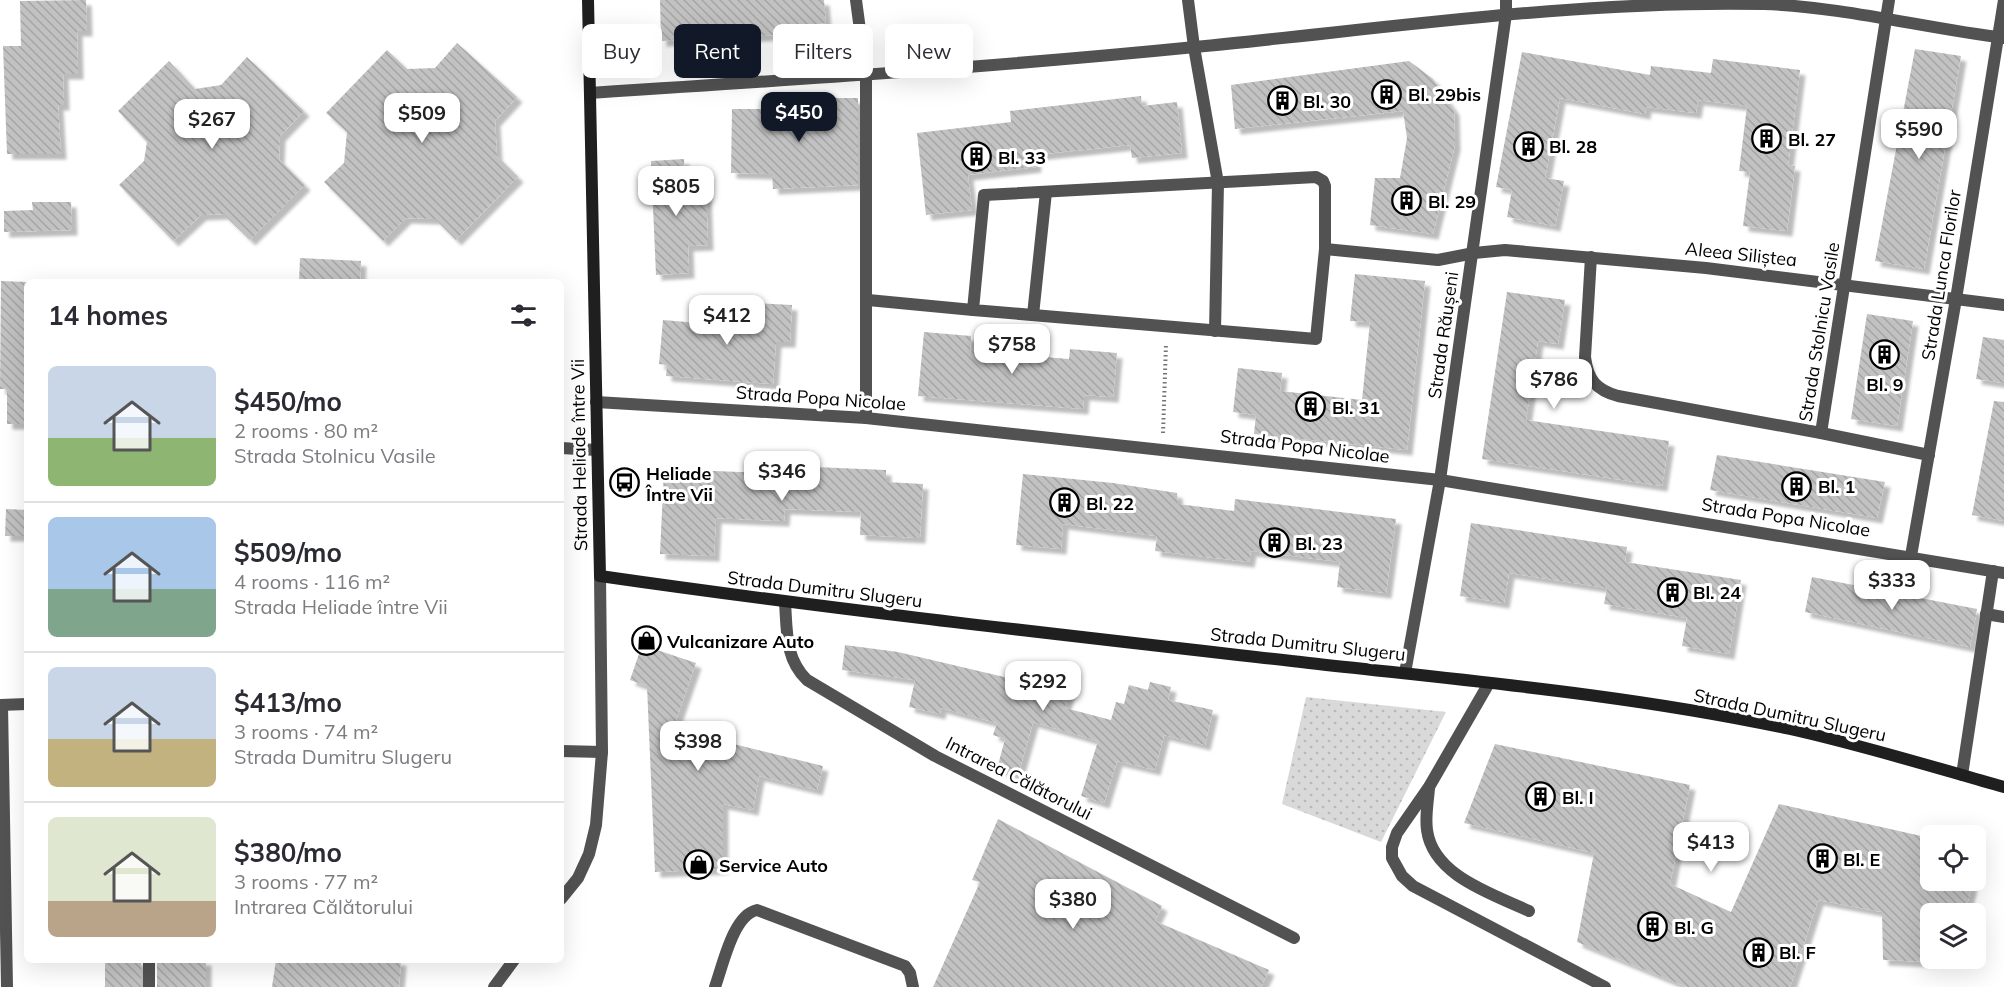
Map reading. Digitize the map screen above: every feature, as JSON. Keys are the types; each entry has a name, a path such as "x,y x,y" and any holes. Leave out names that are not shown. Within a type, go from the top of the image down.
{"main road":[{"name":"Strada Heliade între Vii","path":"588,0 600,576"},
{"name":"Strada Dumitru Slugeru","path":"600,576 784,603 1405,673 1669,708 1790,729 2004,787"}],"street":[{"path":"856,0 859,24"},
{"path":"1188,0 1218,183 1215,331"},
{"name":"Strada Răușeni","path":"1405,673 1440,480 1474,253 1506,0"},
{"name":"Strada Stolnicu Vasile","path":"1591,257 1585,357 1587,372 1594,385 1618,396 1821,433 1889,0"},
{"name":"Strada Lunca Florilor","path":"1911,556 2000,38 2004,0"},
{"path":"873,74 1194,47 1506,14 1626,5 1766,2 2000,38"},
{"path":"590,93 820,78"},
{"path":"866,78 868,300 866,418"},
{"path":"868,300 973,310 1167,327 1316,339 1325,249 1323,181 1316,177 984,195 973,310"},
{"path":"1033,315 1046,192"},
{"name":"Aleea Siliștea","path":"1325,249 1438,260 1504,250 1591,257 1844,283 2004,305"},
{"name":"Strada Popa Nicolae","path":"596,402 866,418 1162,448 1440,480 1998,572"},
{"path":"1821,433 1929,455"},
{"path":"564,448 597,450"},
{"path":"1962,775 1986,614 1998,572"},
{"name":"Strada Heliade între Vii","path":"564,895 578,878 589,854 596,825 602,752 600,576"},
{"name":"Intrarea Călătorului","path":"784,603 790,654 796,670 807,680 935,756 1294,938"},
{"path":"1986,614 2004,617"},
{"path":"1489,683 1429,787 1397,833 1392,847 1392,858 1402,876 1413,886 1605,987"},
{"path":"7,987 3,933 1,705 24,704"},
{"path":"564,751 602,752"},
{"path":"1429,787 1427,831 1432,849 1441,862 1471,882 1529,911"},
{"path":"715,987 742,918 757,910 905,966 910,974 913,987"},
{"path":"149,963 149,987"},
{"path":"494,987 512,963"}],"path":[{"path":"1162,448 1167,327"}],"shaded area":[{"path":"1306,697 1446,712 1381,842 1282,804"}],"building":[{"path":"86,0 87,31 77,31 78,74 63,74 64,105 58,105 61,154 7,154 3,46 21,46 20,1"},
{"path":"660,0 824,0 826,23 773,24 773,35 761,36 761,24 674,24 674,40 662,41"},
{"path":"457,43 517,97 495,121 497,156 518,177 456,240 435,219 406,218 383,241 324,182 344,163 347,132 326,113 387,50 407,69 435,68"},
{"path":"1915,49 1961,56 1924,269 1875,261"},
{"path":"1522,52 1650,75 1651,66 1711,73 1713,59 1800,70 1788,165 1795,166 1787,231 1743,226 1750,172 1739,171 1747,106 1698,100 1696,113 1646,107 1645,114 1560,98 1545,178 1564,181 1555,226 1507,217 1512,190 1496,187"},
{"path":"247,57 304,111 280,136 279,159 305,185 250,240 223,214 201,215 173,241 119,185 144,161 147,142 118,111 169,61 195,89 221,85"},
{"path":"1409,61 1433,79 1454,110 1455,145 1433,234 1370,225 1375,178 1400,178 1407,138 1403,111 1235,129 1231,85"},
{"name":"Bl. 33","path":"1141,96 1142,106 1177,102 1182,153 1132,158 1130,145 1035,155 1036,167 968,175 972,210 926,215 917,133 1011,122 1010,111"},
{"path":"858,98 858,185 773,189 772,174 731,173 732,109 780,109 780,100"},
{"path":"684,159 685,191 706,190 708,245 688,246 689,273 656,275 651,161"},
{"path":"32,202 71,202 72,230 4,232 4,211 33,210"},
{"path":"300,258 361,261 360,279 299,279"},
{"path":"1355,274 1425,281 1407,450 1254,434 1256,415 1233,412 1238,368 1282,373 1280,391 1362,400 1370,322 1350,321"},
{"path":"1,281 24,282 24,424 7,424 7,389 0,389"},
{"path":"1507,292 1565,300 1558,344 1538,341 1526,420 1669,441 1662,486 1482,459"},
{"path":"754,303 792,305 790,342 776,342 773,384 666,376 667,365 659,364 663,320 722,325 723,316 753,317"},
{"name":"Bl. 9","path":"1867,314 1913,321 1897,426 1851,419"},
{"path":"924,332 971,336 970,351 1069,359 1070,349 1117,353 1113,397 1084,395 1083,409 918,396"},
{"path":"1983,337 2004,340 2004,383 1976,379"},
{"path":"1994,401 2004,402 2004,521 1972,515"},
{"name":"Bl. 1","path":"1717,455 1885,482 1877,518 1710,490"},
{"path":"768,465 886,470 886,482 923,484 920,538 860,535 861,512 785,509 784,521 716,518 714,556 660,554 664,469 768,473"},
{"name":"Bl. 23","path":"1023,474 1113,483 1177,493 1178,504 1234,511 1235,499 1396,519 1386,593 1337,587 1340,562 1251,551 1249,562 1155,551 1157,536 1063,524 1061,549 1016,545"},
{"path":"6,509 24,510 24,536 5,536"},
{"name":"Bl. 24","path":"1471,523 1627,547 1625,562 1741,580 1729,654 1682,646 1687,618 1604,604 1607,588 1509,573 1504,603 1460,596"},
{"path":"1812,577 1977,609 1970,647 1805,612"},
{"path":"642,645 696,663 673,729 823,766 817,790 759,776 753,810 723,804 723,869 655,872 647,686 630,680"},
{"path":"845,645 898,652 1046,687 1049,676 1072,682 1065,708 1111,720 1116,702 1124,704 1129,685 1148,690 1150,682 1171,687 1168,700 1213,710 1205,745 1164,735 1155,770 1117,761 1104,803 1081,796 1098,741 1033,722 1018,775 997,769 1005,739 993,735 997,723 941,708 940,714 909,707 915,680 842,670"},
{"path":"1495,744 1690,785 1670,884 1731,912 1779,804 1920,836 1920,891 1970,891 1968,903 1920,903 1920,962 1883,960 1882,912 1818,900 1790,987 1687,987 1577,942 1594,853 1464,823"},
{"path":"998,819 1162,906 1155,921 1269,970 1261,987 933,987 980,882 972,880"},
{"path":"105,963 141,963 141,987 105,987"},
{"path":"157,963 206,963 206,987 157,987"},
{"path":"276,963 401,963 399,987 272,987"}],"place":[{"name":"Bl. 29bis","path":"1387,94"},
{"name":"Bl. 30","path":"1282,101"},
{"name":"Bl. 27","path":"1767,139"},
{"name":"Bl. 28","path":"1528,146"},
{"name":"Bl. 33","path":"977,157"},
{"name":"Bl. 29","path":"1407,201"},
{"name":"Bl. 9","path":"1885,355"},
{"name":"Bl. 31","path":"1311,407"},
{"name":"Heliade Între Vii","path":"625,483"},
{"name":"Bl. 1","path":"1797,486"},
{"name":"Bl. 22","path":"1065,503"},
{"name":"Bl. 23","path":"1274,543"},
{"name":"Bl. 24","path":"1672,592"},
{"name":"Vulcanizare Auto","path":"646,641"},
{"name":"Bl. I","path":"1541,797"},
{"name":"Bl. E","path":"1822,859"},
{"name":"Service Auto","path":"698,865"},
{"name":"Bl. G","path":"1653,927"},
{"name":"Bl. F","path":"1758,952"}]}
